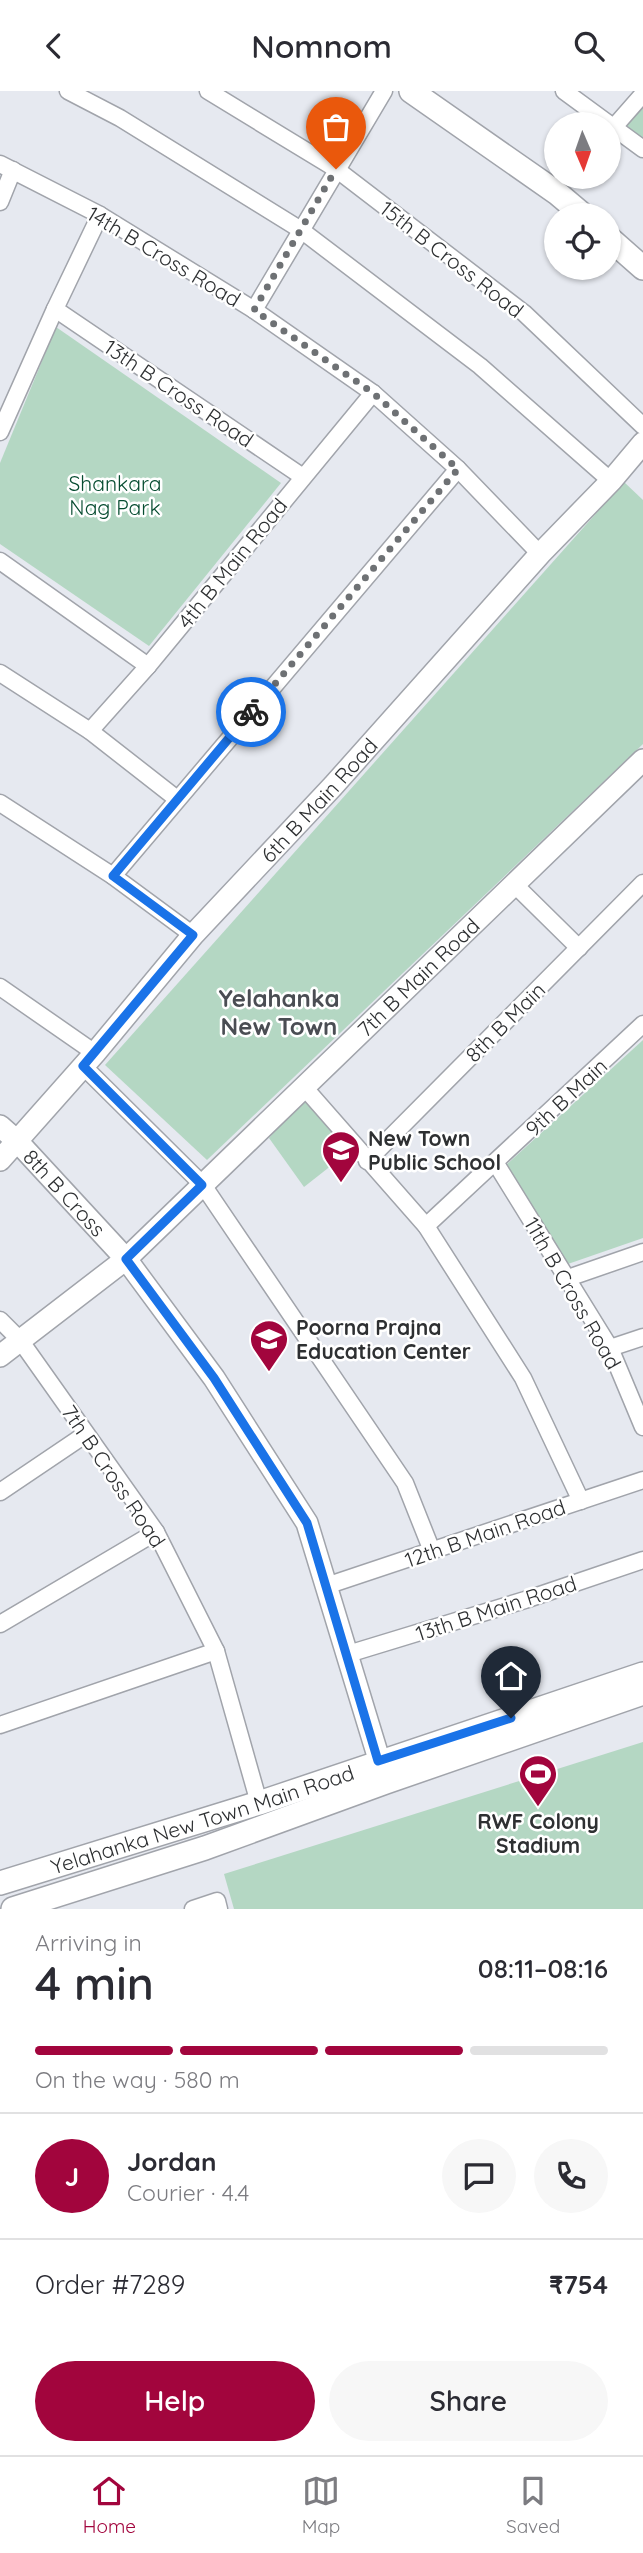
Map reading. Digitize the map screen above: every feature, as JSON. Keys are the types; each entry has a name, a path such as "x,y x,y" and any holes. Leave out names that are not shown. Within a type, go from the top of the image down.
{"main road":[{"path":"411,91 569,203"},
{"path":"621,249 643,268"},
{"name":"Yelahanka New Town Main Road","path":"13,1909 205,1848 382,1772 643,1674"},
{"name":"Yelahanka New Town Main Road","path":"0,1883 259,1803 382,1772 643,1693"}],"street":[{"path":"68,91 120,118 301,230 480,366 611,481"},
{"name":"15th B Cross Road","path":"208,91 336,169 524,313 643,426"},
{"path":"254,310 384,91"},
{"path":"564,91 593,112"},
{"path":"621,119 643,94"},
{"path":"621,132 643,149"},
{"path":"0,202 7,167"},
{"name":"14th B Cross Road","path":"7,167 100,215 254,310 373,393 458,469 540,554"},
{"path":"0,432 100,215"},
{"name":"13th B Cross Road","path":"55,309 303,477"},
{"name":"4th B Main Road","path":"90,731 148,666 373,393"},
{"name":"6th B Main Road","path":"0,1160 89,1060 193,935 333,786 643,443"},
{"path":"113,876 458,469"},
{"path":"0,561 148,666"},
{"path":"0,673 90,731 177,799"},
{"name":"7th B Main Road","path":"0,1356 126,1259 643,759"},
{"path":"0,803 113,876 193,935"},
{"name":"8th B Main","path":"367,1161 643,883"},
{"path":"514,884 579,948"},
{"path":"0,987 89,1060 202,1185 405,1483 432,1551"},
{"name":"9th B Main","path":"426,1226 643,1024"},
{"path":"304,1087 426,1226 523,1378 581,1501"},
{"name":"8th B Cross","path":"0,1126 126,1259 214,1378 307,1523 382,1772"},
{"name":"11th B Cross Road","path":"495,1163 610,1348 643,1427"},
{"path":"568,1278 643,1252"},
{"name":"7th B Cross Road","path":"0,1320 20,1341 156,1532 216,1651 259,1803"},
{"path":"610,1348 643,1337"},
{"path":"0,1492 86,1434"},
{"name":"12th B Main Road","path":"326,1586 643,1480"},
{"path":"0,1624 156,1532"},
{"name":"13th B Main Road","path":"348,1654 525,1600 643,1560"},
{"path":"0,1725 216,1651"},
{"path":"193,1909 217,1901 219,1909"}],"green space":[{"path":"643,100 643,139 621,122"},
{"name":"Shankara Nag Park","path":"56,327 281,483 149,646 0,544 0,463"},
{"path":"624,482 643,500 643,744 207,1160 105,1065"},
{"path":"643,1040 643,1238 565,1265 506,1165"},
{"path":"305,1097 351,1150 304,1187 269,1138"},
{"name":"RWF Colony Stadium","path":"643,1742 643,1909 234,1909 224,1874"}],"way so far":[{"path":"251,712 458,469 373,393 254,310 336,169"}],"place":[{"name":"New Town Public School","path":"341,1184"},
{"name":"Poorna Prajna Education Center","path":"269,1373"},
{"name":"RWF Colony Stadium","path":"538,1808"}],"district":[{"name":"Yelahanka New Town","path":"279,1012"}],"route":[{"path":"251,712 113,876 193,935 83,1066 202,1185 126,1259 214,1378 307,1523 378,1761 511,1718"}]}
